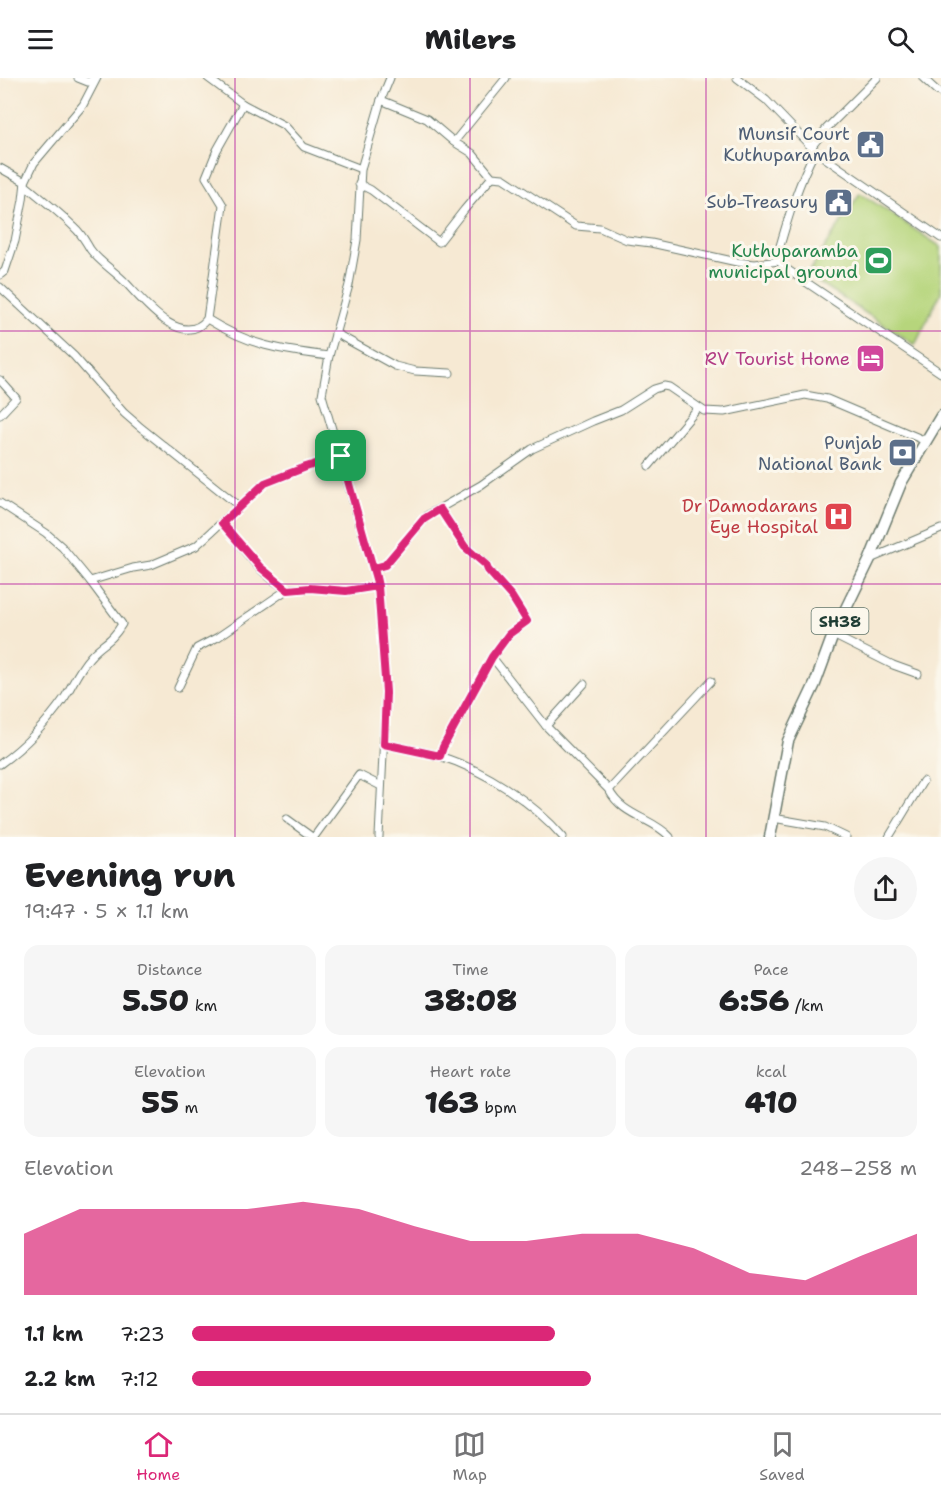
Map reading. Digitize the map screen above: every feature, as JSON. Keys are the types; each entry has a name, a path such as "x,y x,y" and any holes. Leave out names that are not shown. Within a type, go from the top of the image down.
{"main road":[{"name":"SH38","path":"770,837 788,741 816,684 833,635 870,559 902,483 941,416"}],"street":[{"path":"78,78 88,82 96,78"},
{"path":"0,275 4,271 15,241 25,184 34,163 83,105 96,78"},
{"path":"207,78 243,104 285,126 304,147 361,169"},
{"path":"379,837 386,692 378,586 322,396 334,333 349,285 357,240 358,184 361,169 381,100 390,78"},
{"path":"454,142 506,78"},
{"path":"737,78 766,100 814,149 941,238"},
{"path":"877,78 826,129 814,149 793,200 778,254 779,261 785,268 941,374"},
{"path":"924,78 941,93"},
{"path":"381,100 427,120 472,153 492,177 503,178 576,226 600,228 627,240 737,262 755,264 779,261"},
{"path":"0,168 25,184 75,227 90,248 140,300 167,323 194,328 202,325 207,319 223,205 206,177 217,150 243,104"},
{"path":"358,184 371,190 439,242 492,177"},
{"path":"0,286 74,356 139,426 239,506"},
{"path":"207,319 265,347 329,356"},
{"path":"334,333 395,366 415,371 450,374"},
{"path":"0,380 16,398 0,415"},
{"path":"374,568 385,565 424,519 481,485 532,449 621,410 654,389 664,386 669,387 704,411 724,412 805,395 827,399 926,441"},
{"path":"649,466 698,408"},
{"path":"90,581 174,557 196,546 265,483 341,456"},
{"path":"0,764 37,732 65,697 92,655 115,638 122,624 62,547 1,505"},
{"path":"440,509 465,547 486,565 512,597 527,621 509,634 492,657 440,756"},
{"path":"222,523 260,567 288,590"},
{"path":"870,559 941,529"},
{"path":"178,688 197,648 218,637 288,590 310,588 346,591 378,586"},
{"path":"833,635 893,665 918,674"},
{"path":"492,657 546,726 629,812 670,837"},
{"path":"609,790 711,681"},
{"path":"546,726 584,684"},
{"path":"384,744 440,756 474,770 506,787 563,837"},
{"path":"287,819 313,837 358,775 381,786"},
{"path":"889,837 923,781"},
{"path":"773,818 825,827 846,837"}],"green space":[{"name":"Kuthuparamba municipal ground","path":"860,193 941,247 941,292 915,345 807,275"}],"place":[{"name":"Munsif Court Kuthuparamba","path":"871,144"},
{"name":"Sub-Treasury","path":"839,202"},
{"name":"Kuthuparamba municipal ground","path":"879,261"},
{"name":"RV Tourist Home","path":"871,359"},
{"name":"Punjab National Bank","path":"903,453"},
{"name":"Dr Damodarans Eye Hospital","path":"839,516"}],"route":[{"path":"341,456 265,483 222,523 260,567 288,590 310,588 346,591 378,586 374,568 385,565 397,554 424,519 440,509 465,547 486,565 512,597 527,621 509,634 492,657 440,756 384,744 386,692 378,586 341,456"}]}
